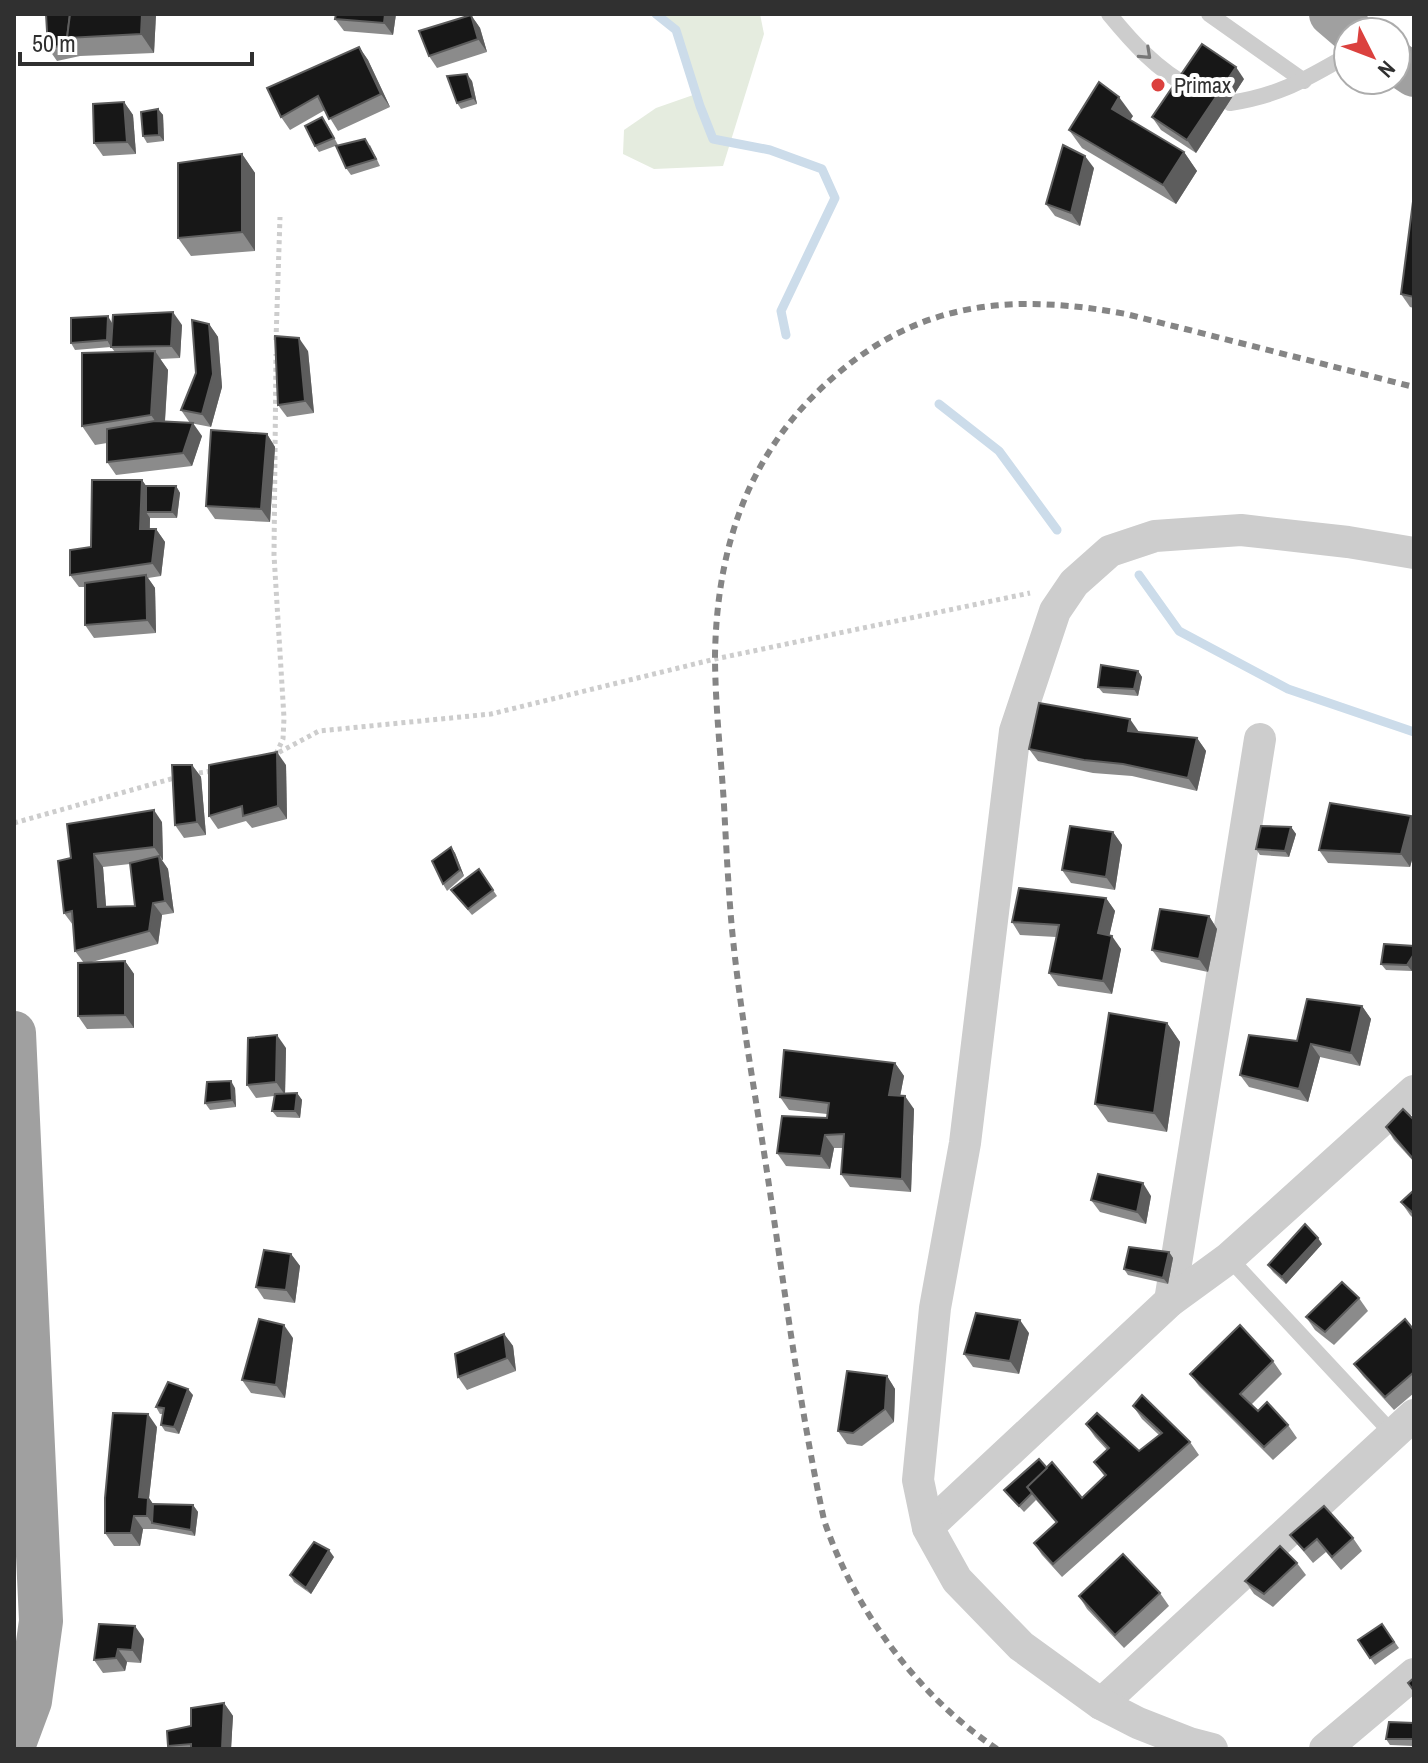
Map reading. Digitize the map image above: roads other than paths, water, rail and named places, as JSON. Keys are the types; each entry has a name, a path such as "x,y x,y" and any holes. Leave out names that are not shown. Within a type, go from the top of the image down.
{"highway":[{"path":"14,1033 41,1621 30,1701 14,1744"}],"street":[{"path":"1212,1749 1138,1723 1101,1704 1021,1646 957,1580 928,1527 918,1480 935,1308 965,1143 1015,731 1055,611 1074,583 1110,551 1155,536 1241,530 1414,553"},
{"path":"1170,1301 1260,739"},
{"path":"928,1527 1170,1301 1229,1258 1414,1091"},
{"path":"1101,1704 1404,1424"},
{"path":"1325,1749 1414,1674"}],"lane":[{"path":"1109,14 1160,68 1190,87"},
{"path":"1209,14 1304,81"},
{"path":"1230,103 1275,94 1332,64"},
{"path":"1229,1258 1404,1424"}],"waterway":[{"path":"656,14 676,30 713,139 770,150 822,169 835,198 781,311 786,335"},
{"path":"939,404 999,451 1057,530"},
{"path":"1139,575 1179,631 1288,689 1414,732"}],"railway":[{"path":"997,1749 941,1704 892,1648 853,1586 824,1520 797,1374 731,918 715,655 717,614 731,537 760,466 806,403 869,350 903,331 973,308 1047,304 1126,314 1414,387"}],"place":[{"name":"Primax","path":"1158,85"}]}
